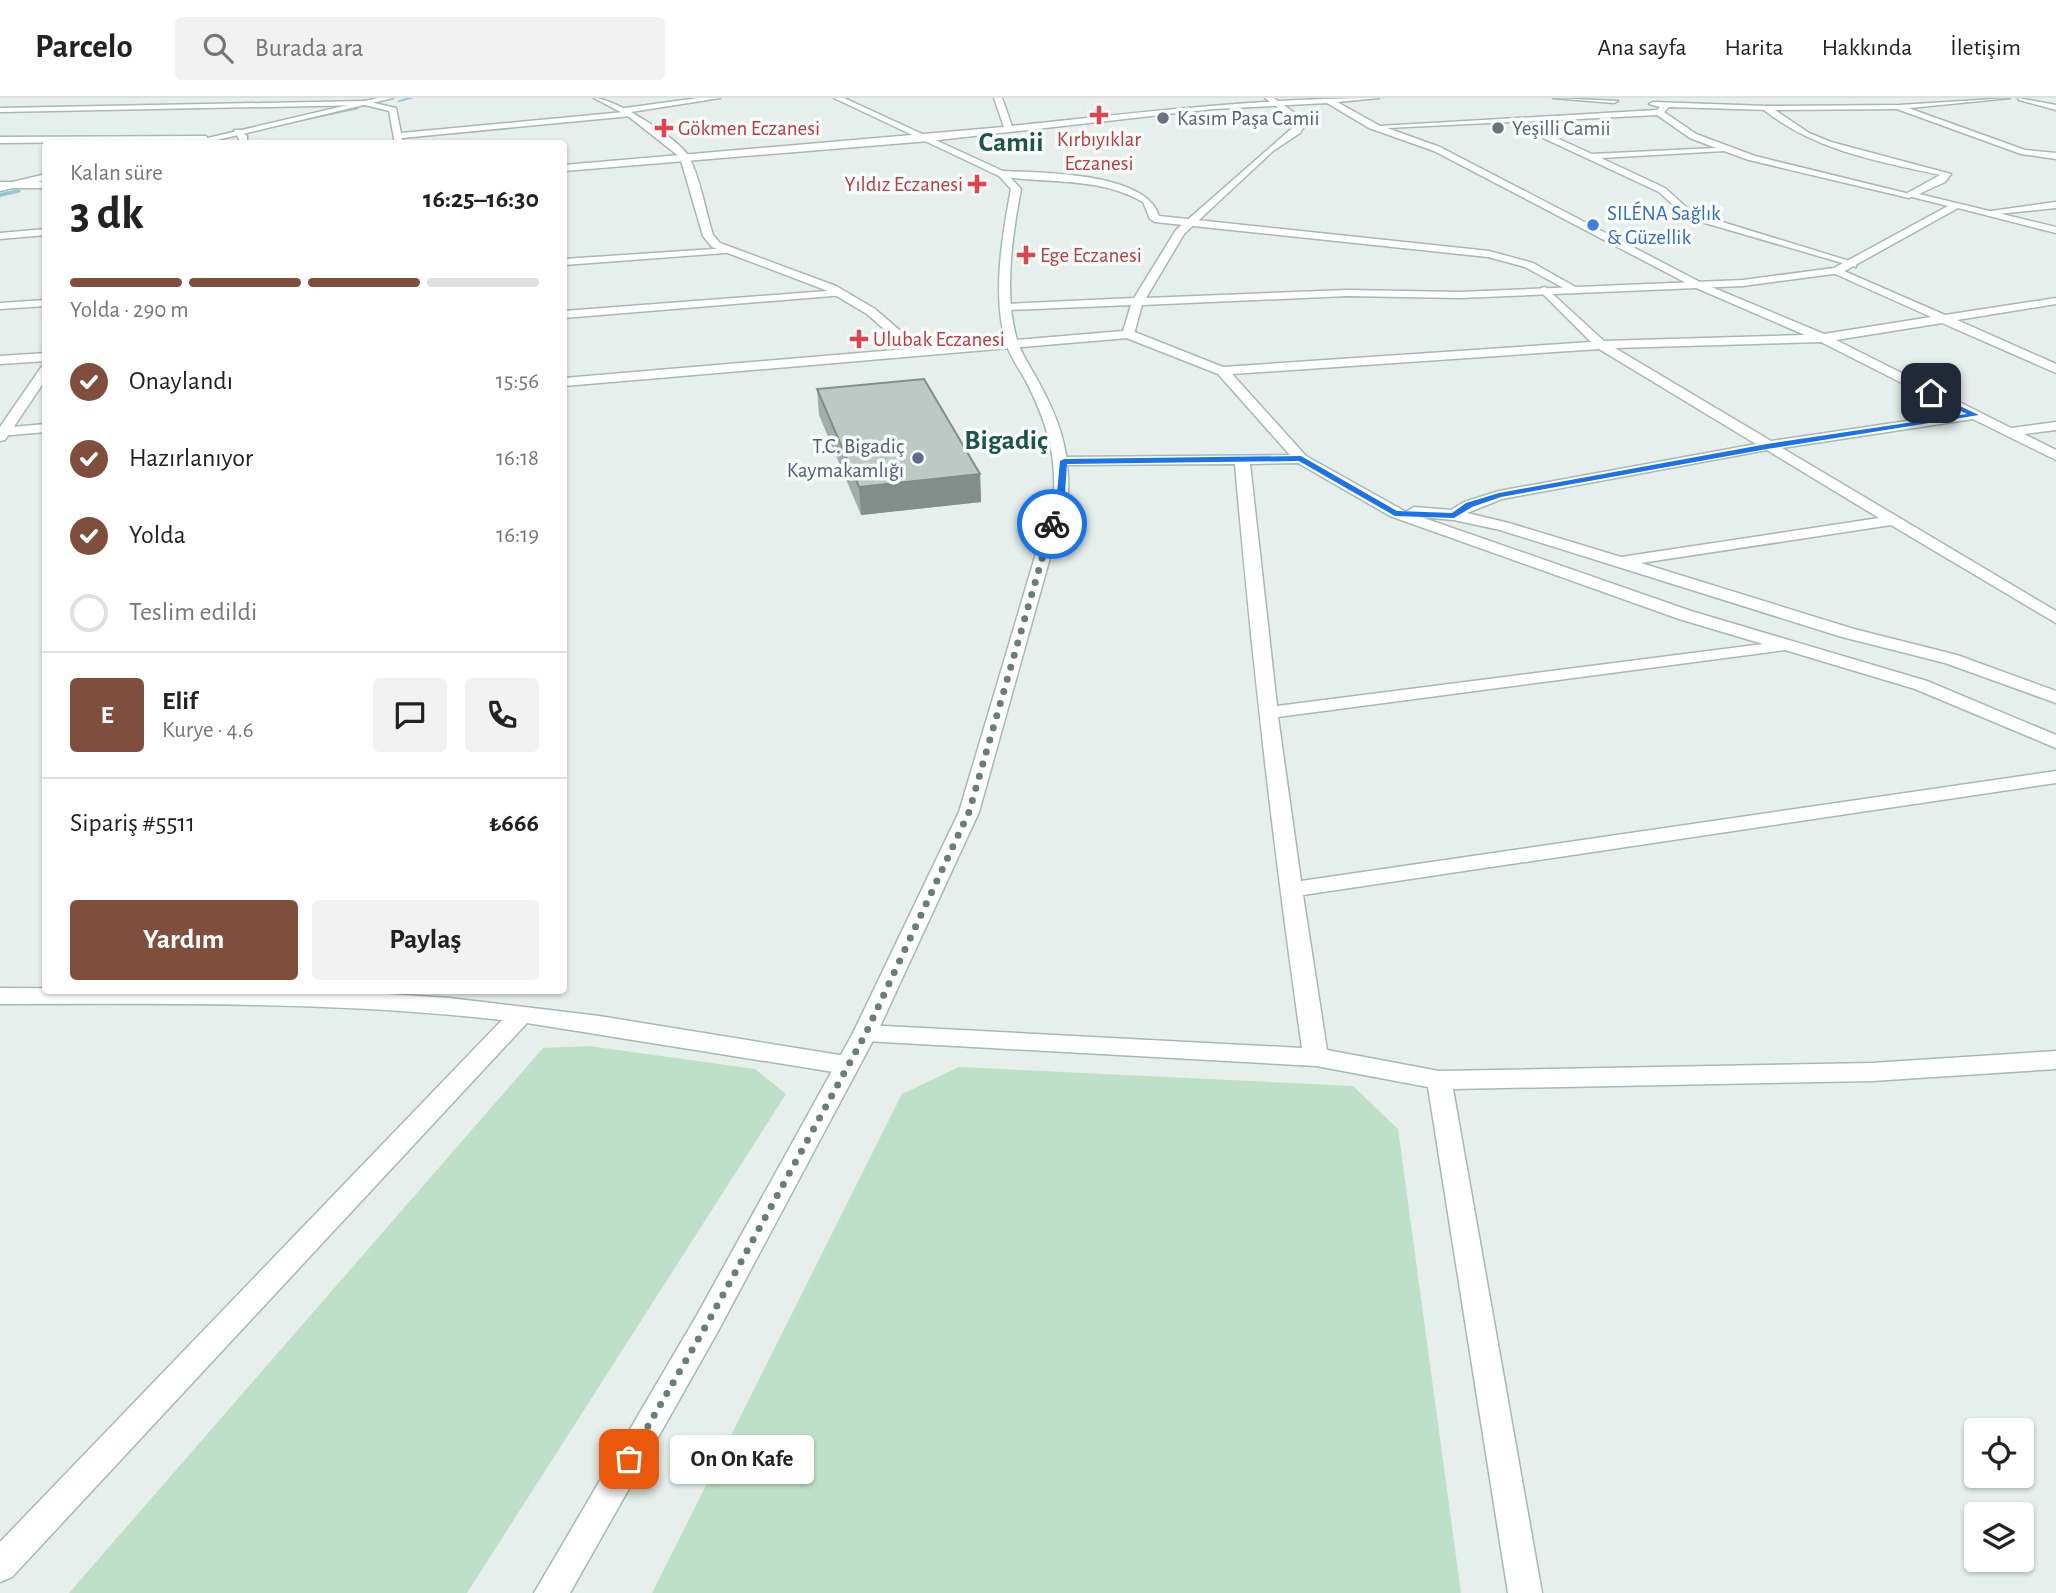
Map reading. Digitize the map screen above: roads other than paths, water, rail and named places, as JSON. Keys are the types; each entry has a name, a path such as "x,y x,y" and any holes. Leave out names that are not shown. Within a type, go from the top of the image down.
{"street":[{"path":"202,140 389,98"},
{"path":"598,98 628,112 684,156 708,236 725,250 820,283 840,293 898,331 916,351"},
{"path":"0,110 365,103 393,110 398,140 628,112 716,98"},
{"path":"838,98 1002,174 1100,184 1135,192 1149,202 1155,219 1489,254 1529,265 1573,289"},
{"path":"998,98 1008,128"},
{"path":"567,168 929,138 1272,101 1375,98"},
{"path":"1557,98 1622,102"},
{"path":"1634,103 1767,108 1900,107 2006,98"},
{"path":"2022,98 2056,108"},
{"path":"1326,99 1372,126 1437,149 1698,285 1823,338 2056,456"},
{"path":"1128,334 1137,303 1189,222 1270,149 1297,131 1303,122 1272,101"},
{"path":"1659,112 1668,104"},
{"path":"1900,107 2029,153 2056,156"},
{"path":"1767,108 1804,133 1830,144 1946,174 1942,180 1909,195"},
{"path":"1372,126 1659,112 1693,136 1752,158 2056,230"},
{"path":"1510,119 1662,190 1683,209 1702,219 1852,265"},
{"path":"237,132 244,140"},
{"path":"0,140 206,139"},
{"path":"1590,156 1728,149"},
{"path":"551,1593 707,1324 846,1065 866,1033 969,812 1061,493 1064,461 1056,424 1012,343 1008,307 1008,224 1016,189 1002,174"},
{"path":"11,185 42,178"},
{"path":"0,186 42,185"},
{"path":"1008,307 1347,293 1460,295 1743,283 1837,271 1852,265 1890,239 1956,205"},
{"path":"1989,212 2056,205"},
{"path":"0,236 42,232"},
{"path":"567,262 725,250"},
{"path":"1837,271 2056,369"},
{"path":"1545,290 1601,345 1767,446 2051,611"},
{"path":"567,315 840,293"},
{"path":"567,382 1128,334 1222,371 1601,345 1823,338 2056,301"},
{"path":"0,306 42,303"},
{"path":"0,360 42,357"},
{"path":"1222,371 1301,459 1395,513 1685,615 1922,685 1977,706 2056,742"},
{"path":"1,433 42,375"},
{"path":"1454,515 1469,505 1499,495 1767,446 1975,415"},
{"path":"2009,432 2056,426"},
{"path":"1,433 42,428"},
{"path":"1064,461 1301,459"},
{"path":"1242,460 1267,713 1289,890 1316,1057"},
{"path":"1395,513 1454,515 1504,526 1848,633 1951,659 2056,697"},
{"path":"1619,562 1896,520"},
{"path":"1267,713 1787,646 1848,633"},
{"path":"1289,890 2056,777"},
{"path":"0,996 377,1000 520,1014 846,1065"},
{"path":"0,1566 520,1014"},
{"path":"866,1033 1316,1057 1439,1080 1872,1072 2056,1060"},
{"path":"1439,1080 1525,1593"}],"waterway":[{"path":"399,101 412,98"},
{"path":"270,127 357,108"},
{"path":"0,195 19,191"}],"place":[{"name":"Kırbıyıklar Eczanesi","path":"1099,115"},
{"name":"Kasım Paşa Camii","path":"1163,118"},
{"name":"Gökmen Eczanesi","path":"664,128"},
{"name":"Yeşilli Camii","path":"1498,128"},
{"name":"Yıldız Eczanesi","path":"977,184"},
{"name":"SILÉNA Sağlık & Güzellik","path":"1593,225"},
{"name":"Ege Eczanesi","path":"1026,255"},
{"name":"Ulubak Eczanesi","path":"859,339"},
{"name":"T.C. Bigadiç Kaymakamlığı","path":"918,458"},
{"name":"On On Kafe","path":"629,1459"}],"district":[{"name":"Camii","path":"1011,141"},
{"name":"Bigadiç","path":"1006,439"}]}
